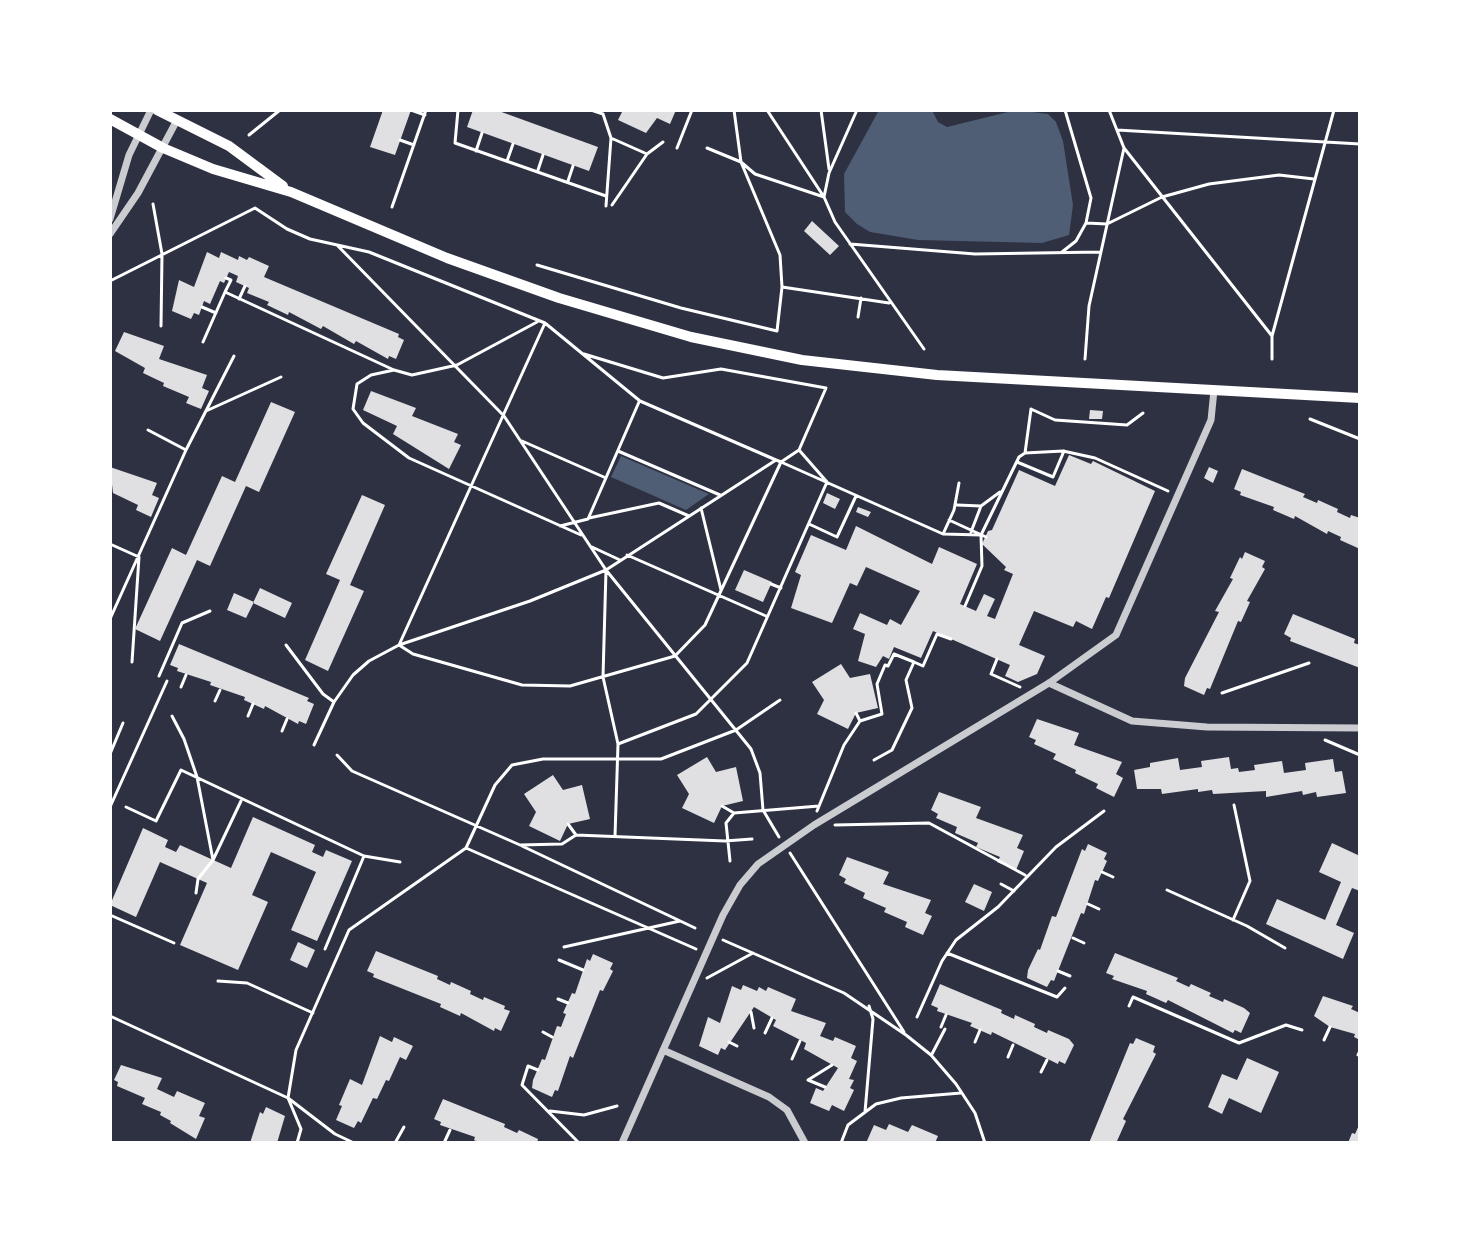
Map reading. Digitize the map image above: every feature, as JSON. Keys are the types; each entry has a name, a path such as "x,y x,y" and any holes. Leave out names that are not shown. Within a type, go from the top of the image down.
{"main road":[{"path":"154,110 229,146 291,192"},
{"path":"110,119 138,136 213,169 291,192 520,285 620,317 731,346 851,367 937,375 1360,398"}],"street":[{"path":"110,219 138,136 154,110"},
{"path":"110,234 138,193 177,120"},
{"path":"622,1143 706,953 740,885 758,864 814,825 1049,683 1116,635 1211,420 1214,390"},
{"path":"1049,683 1132,721 1207,727 1360,728"},
{"path":"663,1050 769,1097 787,1110 805,1143"}],"path":[{"path":"249,135 280,110"},
{"path":"392,207 425,112 411,110"},
{"path":"458,110 455,143 606,196"},
{"path":"591,110 604,112 611,138 606,206"},
{"path":"677,148 692,110"},
{"path":"537,265 681,308 777,331 782,287 780,255 741,162 734,110"},
{"path":"767,110 824,197 850,244 924,349"},
{"path":"821,110 829,173"},
{"path":"824,197 829,173 857,110"},
{"path":"1060,253 1076,241 1086,223 1091,198 1065,110"},
{"path":"1109,110 1124,148 1272,336"},
{"path":"1272,359 1272,336 1334,110"},
{"path":"1117,130 1360,144"},
{"path":"476,151 482,133"},
{"path":"611,138 647,154"},
{"path":"400,140 414,145"},
{"path":"612,205 647,154 663,142"},
{"path":"507,161 513,144"},
{"path":"707,148 741,162 755,174 824,197"},
{"path":"1085,359 1089,306 1124,148"},
{"path":"537,172 543,155"},
{"path":"568,182 573,166"},
{"path":"1086,223 1107,224 1162,197 1209,184 1279,175 1314,179"},
{"path":"153,204 162,254 161,326"},
{"path":"110,281 255,208 287,229 369,252 545,323 640,401 943,534 971,532"},
{"path":"850,244 975,254 1100,252"},
{"path":"337,245 504,416 606,570 751,749 760,773 763,810 906,1035"},
{"path":"203,342 231,280 226,278"},
{"path":"239,299 245,286"},
{"path":"782,287 890,303"},
{"path":"225,292 394,370 412,375 457,365 539,321"},
{"path":"858,317 861,298"},
{"path":"202,307 216,313"},
{"path":"275,316 278,310"},
{"path":"399,645 545,323"},
{"path":"308,331 311,325"},
{"path":"341,346 344,340"},
{"path":"374,361 378,354"},
{"path":"314,745 334,702 361,668 399,645 530,601 606,570 720,495 799,450 826,388 721,369 663,378 584,354"},
{"path":"110,619 186,450 234,356"},
{"path":"394,370 371,375 357,384 353,409 358,416 409,458 581,535"},
{"path":"206,411 281,377"},
{"path":"588,519 640,401"},
{"path":"965,606 982,566 984,536 1017,462 1025,453 1031,409 1055,420 1127,425 1143,413"},
{"path":"1310,419 1360,439"},
{"path":"148,430 186,450"},
{"path":"519,440 606,478"},
{"path":"799,450 827,482"},
{"path":"618,451 720,495"},
{"path":"1050,483 1064,451"},
{"path":"1025,453 1064,451 1095,458 1179,496"},
{"path":"399,645 413,654 522,685 570,686 675,656 705,625 779,461"},
{"path":"1017,462 1055,477"},
{"path":"618,744 696,714 747,663 827,482"},
{"path":"943,534 955,505 959,483"},
{"path":"971,532 981,506 1004,490"},
{"path":"809,524 837,537 856,495"},
{"path":"560,526 659,503 689,516"},
{"path":"955,505 981,506"},
{"path":"701,508 720,594"},
{"path":"949,520 984,536"},
{"path":"110,544 139,557"},
{"path":"588,545 620,560"},
{"path":"627,555 768,617"},
{"path":"132,662 139,557"},
{"path":"606,570 603,677 618,744 615,836"},
{"path":"771,584 781,588"},
{"path":"159,676 182,623 210,611"},
{"path":"951,639 937,634 923,666 894,654 877,684 882,714 860,721 844,745 814,825 929,823 1025,875"},
{"path":"286,645 307,675 334,702"},
{"path":"997,659 991,674 1033,693"},
{"path":"874,760 892,750 912,708 906,680 914,662"},
{"path":"1222,693 1309,663"},
{"path":"181,687 186,675"},
{"path":"110,807 167,681"},
{"path":"215,701 220,690"},
{"path":"297,1143 301,1129 288,1098 296,1050 349,930 431,869 466,848 495,785 512,765 543,759 661,759 736,730 780,700"},
{"path":"248,716 253,704"},
{"path":"856,713 860,721"},
{"path":"172,716 197,777 213,860"},
{"path":"282,731 287,719"},
{"path":"110,754 123,723"},
{"path":"1296,727 1360,755"},
{"path":"337,755 352,771 474,828 520,845 695,928"},
{"path":"126,807 156,821 181,770 364,856 400,862"},
{"path":"196,893 198,879 213,860 242,799"},
{"path":"722,806 734,813 850,803"},
{"path":"1233,920 1250,881 1234,805"},
{"path":"917,1017 956,940 1014,891 1025,875 1056,847 1104,811"},
{"path":"730,861 725,841 726,823 734,813"},
{"path":"568,824 576,835"},
{"path":"520,845 562,844 576,835 725,841 752,839"},
{"path":"466,848 714,957 722,940 869,1006 931,1055 975,1113 985,1143"},
{"path":"325,949 364,856"},
{"path":"1102,872 1113,877"},
{"path":"1001,884 1014,891"},
{"path":"1167,890 1285,948"},
{"path":"1088,904 1099,909"},
{"path":"110,915 174,943"},
{"path":"564,947 680,921"},
{"path":"1073,938 1084,943"},
{"path":"691,986 753,953"},
{"path":"947,953 1057,997 1065,988"},
{"path":"559,960 583,970"},
{"path":"1058,971 1070,976"},
{"path":"218,981 247,983 313,1013"},
{"path":"1129,1006 1133,997 1239,1043 1286,1025 1302,1030"},
{"path":"558,999 568,1003"},
{"path":"865,1112 873,1019 869,1006"},
{"path":"751,1012 754,1028"},
{"path":"931,1055 946,1015"},
{"path":"110,1016 288,1098 335,1134 354,1143"},
{"path":"765,1033 772,1018"},
{"path":"1324,1040 1330,1027"},
{"path":"975,1042 980,1030"},
{"path":"543,1032 552,1037"},
{"path":"792,1059 800,1041"},
{"path":"729,1042 737,1046"},
{"path":"1008,1057 1013,1045"},
{"path":"1041,1072 1047,1060"},
{"path":"825,1087 808,1080 832,1065"},
{"path":"538,1070 528,1066 522,1085 579,1143"},
{"path":"841,1143 848,1125 876,1104 901,1098 962,1093"},
{"path":"550,1111 584,1115 617,1106"},
{"path":"395,1143 404,1127"},
{"path":"444,1143 450,1130"}],"water":[{"path":"879,110 932,110 938,122 947,127 1016,110 1048,114 1056,122 1063,141 1073,205 1069,235 1042,243 918,240 870,232 857,224 845,212 844,174"},
{"path":"621,456 709,494 686,510 611,477"}],"building":[{"path":"383,110 411,110 395,155 370,147"},
{"path":"473,110 496,110 598,147 589,171 467,127"},
{"path":"623,110 676,110 670,124 657,118 646,133 618,120"},
{"path":"812,221 839,246 830,255 804,231"},
{"path":"207,252 219,258 221,252 238,260 239,256 247,260 249,257 269,266 264,277 399,334 398,337 404,340 396,359 389,356 388,359 323,326 321,329 289,312 288,315 267,305 269,302 247,293 249,288 236,282 238,276 229,272 224,283 220,281 210,304 204,301 199,315 194,313 191,319 172,311 179,280 194,287"},
{"path":"124,332 164,346 159,359 207,375 202,388 209,391 201,409 186,403 189,397 163,386 164,383 143,373 145,368 115,351"},
{"path":"371,391 416,408 412,416 458,434 454,442 461,445 449,469 393,434 397,426 363,410"},
{"path":"271,402 295,412 259,492 246,486 210,566 197,560 160,641 135,629 172,548 186,555 222,476 235,482"},
{"path":"1090,410 1103,411 1102,419 1089,419"},
{"path":"1069,455 1091,464 1093,461 1155,491 1109,598 1106,597 1092,629 1076,621 1073,627 1034,611 1019,645 1045,656 1037,674 1018,682 1005,676 1010,665 933,631 921,658 894,647 889,659 883,656 876,667 858,661 865,634 853,629 860,613 887,625 890,619 901,625 920,591 866,567 857,586 850,583 832,623 791,608 801,575 795,572 811,535 846,550 856,526 932,564 939,547 977,564 960,604 976,611 984,594 995,599 987,616 995,619 1013,574 1004,570 1006,567 982,544 988,531 992,530 1019,470 1055,486"},
{"path":"110,467 157,483 152,495 159,498 151,517 136,510 138,505 113,493"},
{"path":"1209,467 1218,471 1213,483 1204,478"},
{"path":"1242,469 1305,494 1303,497 1317,503 1318,500 1350,518 1351,515 1360,518 1360,549 1295,516 1294,519 1273,510 1274,507 1240,495 1241,492 1234,489"},
{"path":"827,493 840,499 835,509 823,503"},
{"path":"362,495 385,505 350,585 364,591 328,671 305,660 340,580 326,574"},
{"path":"858,507 871,512 868,517 856,512"},
{"path":"1245,552 1265,561 1262,567 1265,569 1247,601 1250,602 1241,622 1238,621 1210,689 1207,688 1204,695 1184,686 1185,678"},
{"path":"744,570 772,582 763,602 735,590"},
{"path":"260,588 292,603 285,618 253,603"},
{"path":"234,593 254,602 246,618 227,610"},
{"path":"1293,614 1355,639 1354,643 1360,645 1360,668 1290,641 1291,638 1284,634"},
{"path":"179,644 309,698 307,701 314,704 306,724 299,721 298,724 265,706 264,709 244,700 245,697 210,685 211,682 177,671 178,668 170,665"},
{"path":"841,664 850,678 870,674 878,708 856,713 848,729 817,714 824,700 812,682"},
{"path":"1037,719 1079,733 1074,745 1122,762 1116,774 1123,778 1114,797 1096,788 1098,784 1075,773 1076,770 1053,759 1056,754 1034,744 1036,740 1029,737"},
{"path":"707,757 716,772 736,767 743,801 722,806 714,823 682,808 689,794 677,775"},
{"path":"1229,757 1231,769 1238,768 1239,772 1255,770 1254,765 1282,761 1284,773 1306,770 1305,763 1333,759 1335,772 1342,771 1346,793 1317,797 1316,792 1303,795 1302,791 1266,797 1266,791 1213,794 1212,790 1198,792 1198,789 1162,794 1161,789 1137,789 1134,770 1150,767 1150,763 1178,758 1180,770 1202,767 1201,761"},
{"path":"553,775 563,790 582,785 590,819 568,824 560,841 529,826 536,812 524,794"},
{"path":"939,792 981,807 976,818 1023,835 1017,848 1024,851 1016,870 997,862 1000,857 976,847 978,843 955,833 957,827 936,818 938,814 931,810"},
{"path":"253,817 315,845 312,852 323,857 326,850 352,861 317,941 291,930 316,872 271,852 252,895 268,902 238,970 180,945 207,883 160,862 136,917 110,905 143,828 168,840 165,847 176,852 180,845 231,868"},
{"path":"1332,843 1360,856 1360,891 1352,888 1336,925 1354,933 1343,959 1266,924 1277,899 1325,920 1341,882 1319,872"},
{"path":"1088,844 1107,853 1104,859 1107,861 1098,881 1095,880 1084,914 1081,913 1054,981 1051,980 1047,987 1027,978 1028,970 1040,950 1052,916 1056,917 1082,849 1085,851"},
{"path":"847,857 889,872 883,884 931,900 925,913 932,916 923,935 905,927 907,922 884,912 886,908 863,898 865,893 844,883 846,879 839,875"},
{"path":"974,884 992,892 984,911 965,902"},
{"path":"298,942 315,950 307,968 290,960"},
{"path":"376,951 438,976 437,979 450,985 451,982 471,991 470,994 483,1000 484,997 505,1006 504,1009 510,1011 501,1031 495,1028 494,1031 461,1013 460,1016 440,1007 441,1004 373,977 374,974 367,971"},
{"path":"1115,953 1178,978 1176,981 1189,987 1191,984 1223,1002 1224,999 1244,1008 1250,1013 1241,1033 1235,1030 1233,1033 1168,1000 1166,1003 1146,994 1147,991 1112,979 1114,976 1106,973"},
{"path":"593,954 613,963 610,969 613,971 603,991 600,990 573,1058 570,1056 558,1091 555,1090 552,1097 532,1088 533,1080 542,1059 545,1060 557,1026 561,1027 566,1014 563,1013 572,993 575,994 587,959 590,961"},
{"path":"940,984 1002,1010 1001,1013 1014,1019 1015,1015 1047,1033 1048,1030 1069,1039 1074,1045 1065,1064 1059,1061 1058,1064 992,1032 991,1035 970,1026 972,1023 937,1011 938,1008 931,1005"},
{"path":"743,985 757,991 759,987 766,991 768,987 796,999 791,1011 826,1023 820,1036 833,1041 835,1037 856,1046 851,1058 857,1061 849,1079 854,1080 850,1088 854,1090 844,1111 832,1105 829,1111 810,1103 816,1088 823,1091 838,1068 804,1049 806,1043 773,1026 776,1020 754,1007 725,1050 721,1048 718,1055 699,1046 708,1017 720,1023 732,986 741,990"},
{"path":"1323,996 1353,1006 1351,1009 1360,1013 1360,1040 1354,1037 1355,1034 1330,1027 1314,1016"},
{"path":"380,1036 392,1042 394,1037 413,1046 406,1060 400,1057 389,1081 386,1080 361,1123 358,1121 354,1128 336,1120 342,1106 339,1105 350,1079 362,1085"},
{"path":"1136,1038 1155,1046 1153,1052 1156,1054 1123,1119 1126,1121 1117,1141 1089,1143 1130,1043 1133,1044"},
{"path":"1247,1058 1279,1072 1261,1113 1229,1098 1222,1114 1208,1107 1222,1074 1237,1080"},
{"path":"121,1065 162,1078 157,1089 174,1097 177,1091 205,1103 199,1116 205,1118 196,1139 170,1123 160,1115 161,1112 142,1104 145,1098 117,1086 118,1082 114,1080"},
{"path":"443,1099 505,1124 504,1127 517,1133 519,1130 538,1139 537,1143 480,1143 474,1140 475,1137 440,1125 441,1122 434,1119"},
{"path":"266,1107 285,1116 277,1143 250,1143 260,1112 263,1114"},
{"path":"1360,1123 1360,1143 1348,1143 1352,1133 1355,1134"},
{"path":"889,1124 908,1132 912,1125 938,1136 935,1143 866,1143 874,1125 886,1130"}]}
